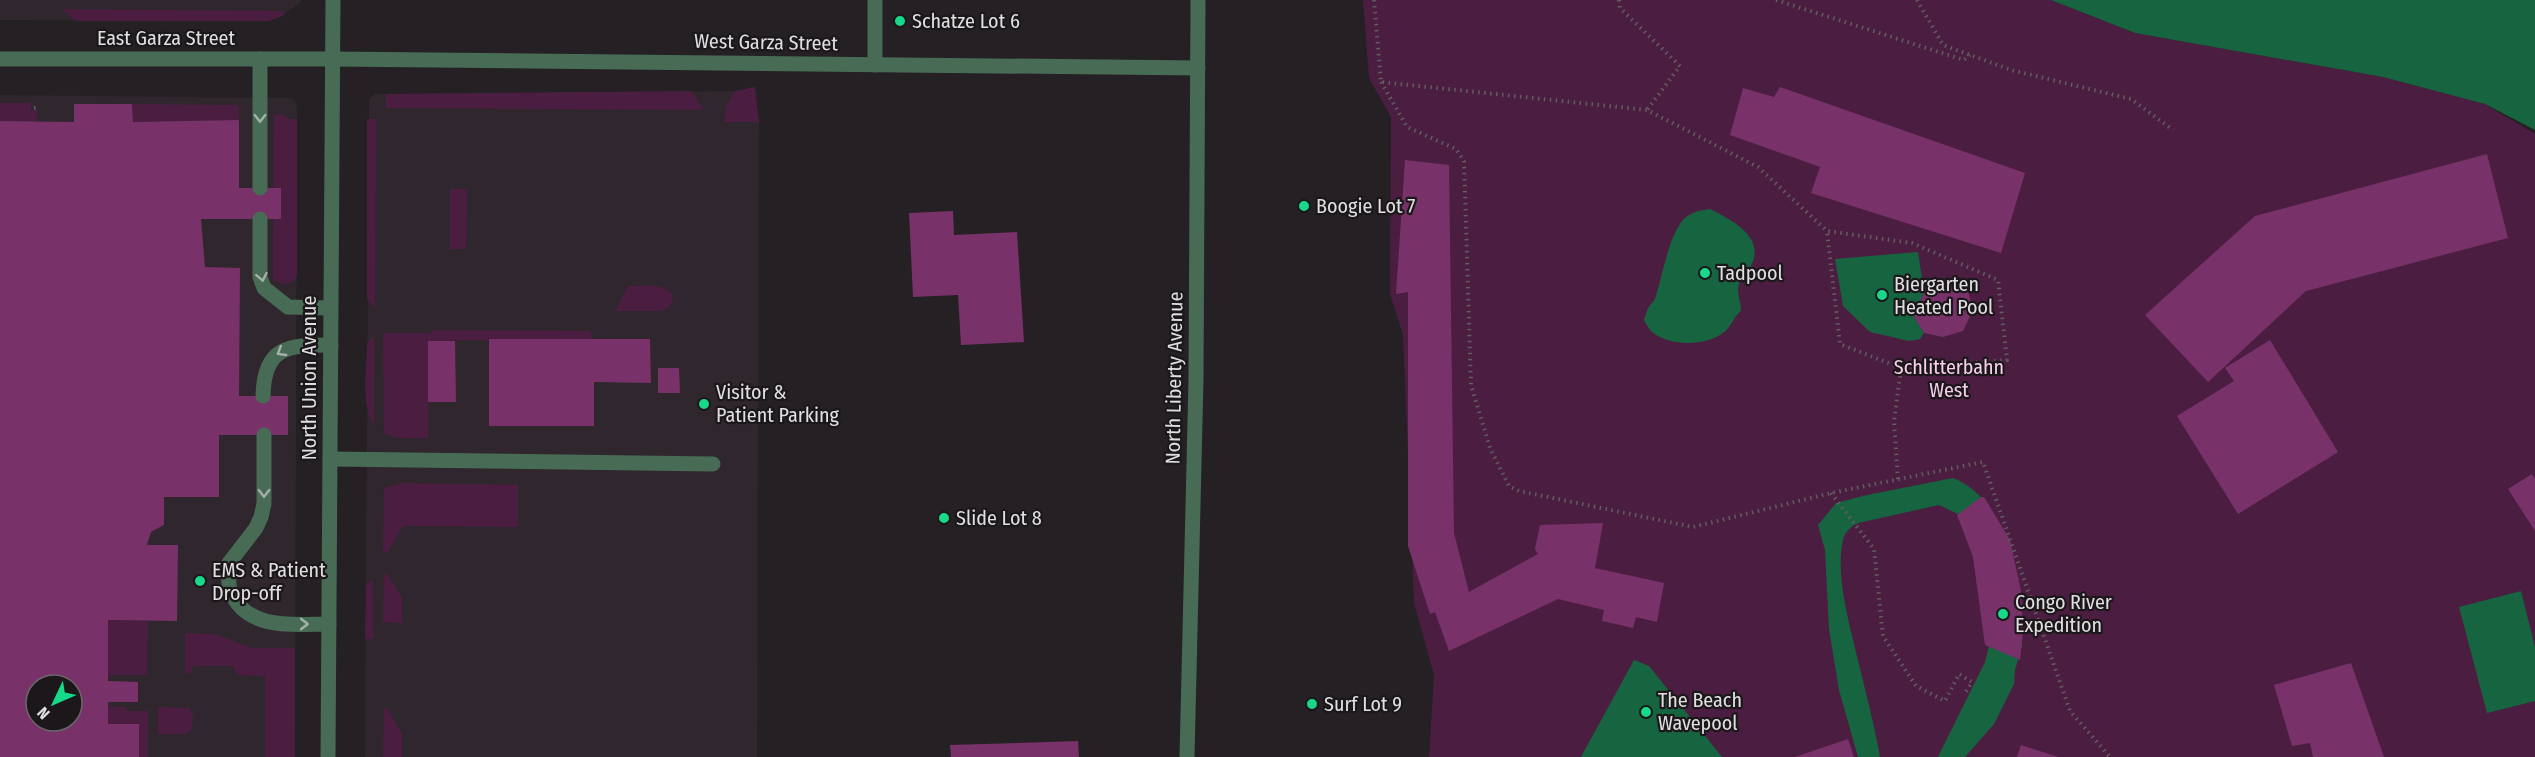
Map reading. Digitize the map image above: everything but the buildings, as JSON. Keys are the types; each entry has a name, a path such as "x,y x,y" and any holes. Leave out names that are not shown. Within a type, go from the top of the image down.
{"street":[{"name":"North Union Avenue","path":"328,757 333,0"},
{"path":"875,0 875,64"},
{"name":"North Liberty Avenue","path":"1187,757 1194,463 1198,0"},
{"name":"East Garza Street","path":"0,59 332,59"},
{"path":"260,59 260,188"},
{"name":"West Garza Street","path":"332,59 1198,68"},
{"path":"260,219 260,277 264,288 288,307 330,308"},
{"path":"263,396 266,369 274,356 291,346 331,345"},
{"path":"264,435 262,511 256,528 229,563 230,591 241,606 260,620 280,624 328,624"},
{"path":"330,459 712,464"}],"path":[{"path":"1374,0 1381,82 1407,127 1456,149 1464,161 1471,385 1490,448 1509,486 1519,491 1693,527 1831,493 1983,462 2070,711 2110,757"},
{"path":"1619,0 1620,8 1680,66 1647,110"},
{"path":"1776,0 1964,60 1971,54"},
{"path":"1917,0 1943,45 2011,70 2131,99 2173,130"},
{"path":"1381,82 1647,110 1758,167 1827,231 1912,243 1998,280 2007,360 1901,368 1840,344 1827,231"},
{"path":"1898,479 1894,422 1901,368"},
{"path":"1831,493 1874,549 1883,636 1916,686 1946,701 1959,674 1972,682 1965,693"}],"shaded area":[{"path":"0,0 301,0 301,2 284,15 269,21 0,20"},
{"path":"2051,0 2535,0 2535,130 2485,104 2383,77 2135,33"},
{"name":"Visitor & Patient Parking","path":"755,87 759,122 757,757 365,757 369,99 375,94 735,91"},
{"path":"0,95 292,98 297,105 295,757 0,757"},
{"name":"Tadpool","path":"1710,209 1745,232 1754,249 1754,258 1739,286 1741,311 1728,329 1713,339 1695,343 1667,340 1652,332 1644,320 1648,308 1655,299 1670,245 1679,226 1690,215"},
{"name":"Biergarten Heated Pool","path":"1918,252 1924,292 1914,317 1924,333 1920,339 1909,341 1870,332 1843,306 1835,259"},
{"name":"Congo River Expedition","path":"1953,478 1971,488 1986,504 2019,593 2022,646 2015,670 2014,684 1994,724 1965,757 1938,757 1985,662 1990,642 1974,554 1960,515 1939,505 1858,523 1844,537 1841,552 1841,577 1847,616 1880,757 1858,757 1839,690 1829,629 1825,550 1818,525 1836,503"},
{"path":"2521,591 2535,647 2535,701 2487,713 2459,607"},
{"name":"The Beach Wavepool","path":"1634,660 1649,666 1722,757 1581,757"}],"green space":[{"name":"Schlitterbahn West","path":"1363,0 2051,0 2135,33 2383,77 2485,104 2535,134 2535,757 1429,757 1434,675 1414,603 1403,335 1390,294 1391,117 1369,78"},
{"path":"62,9 284,11 284,15 269,21 80,21 74,20"},
{"path":"755,87 759,122 724,122 726,106 735,91"},
{"path":"691,91 704,110 386,108 386,94"},
{"path":"0,103 31,103 31,110 37,110 37,121 0,121"},
{"path":"132,104 236,105 239,108 239,120 133,122"},
{"path":"283,114 288,119 297,119 297,276 292,282 286,284 273,279 274,115"},
{"path":"367,119 376,119 375,309 367,299"},
{"path":"450,189 467,189 466,249 450,249"},
{"path":"628,286 664,288 673,295 672,303 661,311 615,311"},
{"path":"434,330 591,331 592,339 428,341 428,438 400,438 384,433 383,333 431,333"},
{"path":"374,336 374,425 367,407 365,386 367,343"},
{"path":"403,483 518,485 518,527 403,526 388,552 383,552 384,488"},
{"path":"387,574 402,598 402,623 383,622 384,575"},
{"path":"373,580 373,639 365,639 366,583"},
{"path":"108,620 148,621 147,675 108,675"},
{"path":"185,633 214,634 253,648 295,648 295,757 265,757 265,676 239,675 233,666 193,666 191,672 185,675"},
{"path":"108,707 126,707 126,711 148,711 148,757 139,757 139,725 108,724"},
{"path":"158,707 189,708 193,714 191,730 186,734 158,734"},
{"path":"384,708 387,708 402,734 402,757 383,757"}],"place":[{"name":"Schatze Lot 6","path":"900,21"},
{"name":"Boogie Lot 7","path":"1304,206"},
{"name":"Tadpool","path":"1705,273"},
{"name":"Biergarten Heated Pool","path":"1882,295"},
{"name":"Visitor & Patient Parking","path":"704,404"},
{"name":"Slide Lot 8","path":"944,518"},
{"name":"EMS & Patient Drop-off","path":"200,581"},
{"name":"Congo River Expedition","path":"2003,614"},
{"name":"Surf Lot 9","path":"1312,704"},
{"name":"The Beach Wavepool","path":"1646,712"}]}
